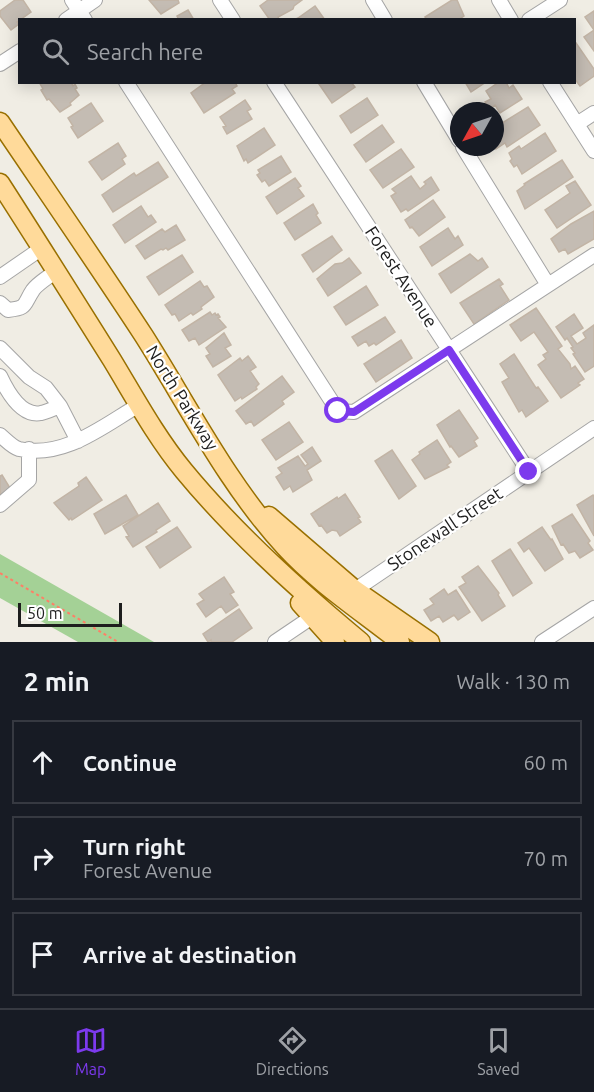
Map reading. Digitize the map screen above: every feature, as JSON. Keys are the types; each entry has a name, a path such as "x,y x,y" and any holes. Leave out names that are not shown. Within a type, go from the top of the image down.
{"main road":[{"name":"North Parkway","path":"0,122 266,525 305,567 353,608 400,642"},
{"name":"North Parkway","path":"0,183 139,405 184,471 232,524 317,605 361,642"},
{"path":"245,496 355,590 430,642"},
{"path":"232,524 335,642"}],"street":[{"path":"79,10 95,0"},
{"path":"220,0 232,18"},
{"path":"373,0 384,18"},
{"path":"499,0 510,18"},
{"path":"532,18 560,0"},
{"path":"0,64 18,52"},
{"path":"127,84 338,411 354,412 594,255"},
{"name":"Forest Avenue","path":"275,84 529,472"},
{"path":"425,84 450,125"},
{"path":"551,84 594,151"},
{"path":"577,124 594,113"},
{"path":"469,156 548,285"},
{"path":"0,277 42,248"},
{"path":"0,303 8,310 21,308 28,302 33,289 56,271"},
{"path":"0,349 29,377 46,388 60,406 78,441"},
{"path":"0,376 6,390 23,409 39,414 60,406"},
{"path":"0,435 17,448 52,450 78,441 139,405"},
{"name":"Stonewall Street","path":"355,590 594,429"},
{"path":"0,505 29,480 29,449"},
{"path":"542,642 594,608"},
{"path":"275,642 312,617"}],"path":[{"path":"0,573 118,642"}],"green space":[{"path":"0,554 154,642 78,642 0,598"}],"building":[{"path":"15,0 23,0 31,12 23,18 18,18 18,25 11,30 0,16 0,11"},
{"path":"149,0 178,0 179,3 161,14"},
{"path":"268,0 302,0 278,18 269,18 260,6"},
{"path":"452,0 457,0 464,16 461,18 425,17"},
{"path":"315,6 324,18 298,18"},
{"path":"188,10 193,18 178,18 177,16"},
{"path":"594,11 594,30 585,17"},
{"path":"594,30 594,51 584,37"},
{"path":"576,43 594,69 594,76 580,86 576,81"},
{"path":"40,84 72,84 73,86 75,84 79,95 70,103 71,105 60,112 49,99 47,100 41,90 43,89"},
{"path":"203,84 236,84 237,86 232,89 235,93 204,113 191,93"},
{"path":"319,84 353,84 355,87 332,103"},
{"path":"466,84 483,84 471,92"},
{"path":"496,84 507,84 509,88 513,85 522,99 504,110 504,102 485,102 491,99 486,91"},
{"path":"367,98 378,115 351,133 340,116"},
{"path":"245,100 251,109 247,111 252,119 227,134 223,127 226,126 220,117"},
{"path":"91,103 103,121 78,138 68,118"},
{"path":"528,107 540,125 507,147 504,144 504,122"},
{"path":"382,125 394,142 366,162 354,145"},
{"path":"264,128 275,145 248,163 246,159 244,161 237,146"},
{"path":"545,133 556,151 522,174 517,165 514,167 510,161 512,159 509,153 519,146 521,149"},
{"path":"118,143 126,156 122,159 125,164 102,180 89,162"},
{"path":"401,149 414,167 383,188 370,170"},
{"path":"281,156 291,172 269,186 257,175 260,173 258,170"},
{"path":"562,160 573,177 525,209 517,191"},
{"path":"158,162 168,177 113,212 102,195 134,173 136,176"},
{"path":"411,176 420,189 431,177 439,190 408,211 406,209 401,212 391,196 396,193 392,189"},
{"path":"295,178 304,196 277,214 266,197"},
{"path":"575,181 591,205 557,228 545,210 570,193 566,186"},
{"path":"433,200 445,217 419,236 405,220"},
{"path":"313,204 321,223 295,240 284,223"},
{"path":"141,206 148,217 151,215 156,222 125,243 113,225"},
{"path":"594,211 594,239 568,254 565,249 559,252 551,239"},
{"path":"176,225 185,240 168,250 161,249 145,259 136,246 162,229 165,232"},
{"path":"448,228 455,239 458,236 463,245 432,266 420,247"},
{"path":"332,236 342,250 313,272 302,255"},
{"path":"470,254 478,261 482,258 488,267 451,293 439,274"},
{"path":"182,255 193,272 159,295 147,277"},
{"path":"349,258 361,273 328,296 317,279 335,264 342,263"},
{"path":"499,279 503,284 500,286 509,300 474,324 460,303"},
{"path":"200,281 204,287 207,286 214,297 201,307 202,309 179,321 165,305"},
{"path":"366,286 378,305 346,325 334,307"},
{"path":"536,308 562,346 558,349 570,364 571,369 575,366 584,379 578,383 580,385 561,398 538,365 546,359 543,355 548,352 534,332 521,341 510,325"},
{"path":"210,312 212,315 218,314 220,317 218,318 226,327 199,345 195,338 189,341 182,330"},
{"path":"574,314 583,328 571,336 577,344 586,338 583,333 594,325 594,366 585,372 573,354 575,353 571,348 573,347 556,327"},
{"path":"385,317 395,332 376,345 374,343 369,346 366,341 358,346 352,337"},
{"path":"224,333 231,345 225,348 231,356 213,367 206,356 210,354 206,348"},
{"path":"401,340 412,358 376,382 364,364"},
{"path":"514,354 536,388 538,387 548,401 526,417 522,410 519,412 502,382 509,378 500,364"},
{"path":"248,356 256,367 250,371 259,384 257,389 235,401 218,375 240,358 242,361"},
{"path":"282,376 294,392 282,401 284,404 254,426 251,421 246,424 236,411"},
{"path":"459,410 478,438 474,441 477,446 459,457 437,425"},
{"path":"289,422 303,442 276,460 262,440"},
{"path":"437,440 451,462 447,465 449,467 425,479 412,460 420,454 419,452"},
{"path":"312,447 321,461 307,470 312,480 293,492 290,486 284,490 276,477 282,473 278,468 298,456 305,466 308,464 301,455"},
{"path":"392,450 416,486 399,499 375,461"},
{"path":"2,475 10,488 0,495 0,476"},
{"path":"86,477 102,500 69,520 54,503 79,486 78,483"},
{"path":"345,494 361,522 340,536 337,531 332,530 327,533 311,514"},
{"path":"126,495 138,515 105,534 94,514"},
{"path":"593,495 594,497 594,536 577,505"},
{"path":"158,503 170,521 133,547 126,537 129,536 123,526"},
{"path":"572,514 590,541 588,543 593,550 580,558 575,551 569,553 563,544 561,545 552,526"},
{"path":"177,527 191,547 160,568 146,547"},
{"path":"542,527 563,559 545,571 529,548 524,552 518,543"},
{"path":"510,549 532,583 513,596 492,561"},
{"path":"478,566 499,593 505,606 482,621 459,587 466,583 462,577"},
{"path":"224,577 234,592 230,594 238,605 226,613 221,606 206,617 197,604 204,600 199,594"},
{"path":"444,589 448,595 456,590 470,612 458,620 454,615 443,622 439,616 431,621 424,610 434,604 430,599"},
{"path":"239,609 252,628 232,642 211,642 211,640 208,642 203,634"}],"route":[{"path":"338,411 354,412 449,350 529,472"}]}
